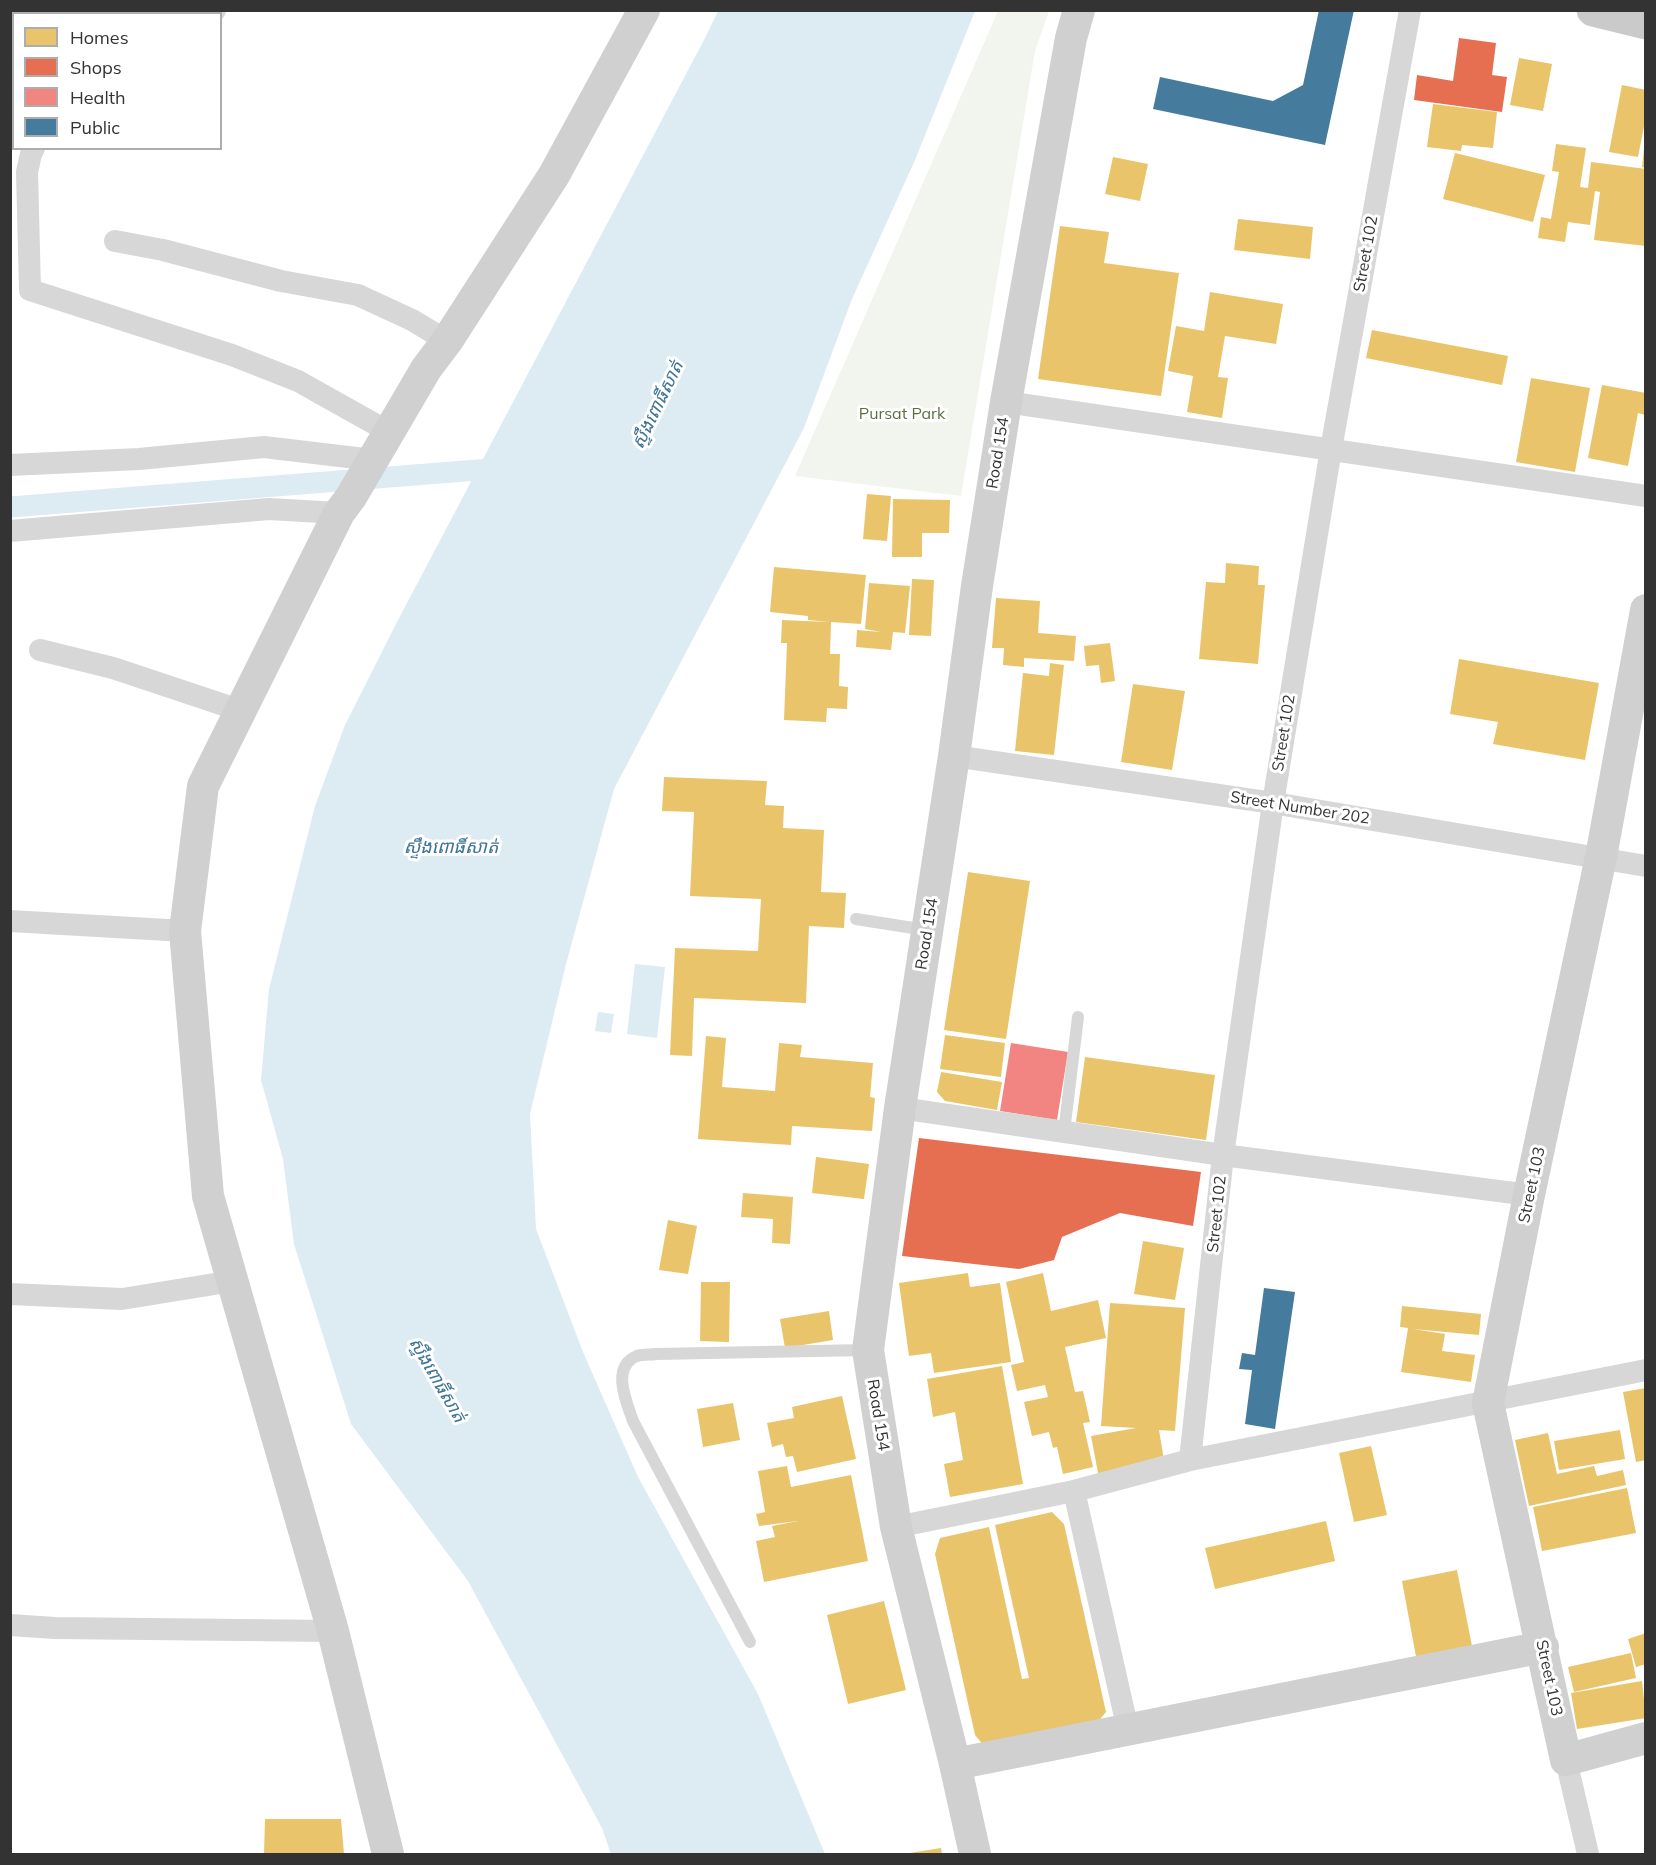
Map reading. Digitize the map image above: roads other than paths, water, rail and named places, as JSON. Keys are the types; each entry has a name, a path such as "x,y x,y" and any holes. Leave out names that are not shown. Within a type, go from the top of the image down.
{"main road":[{"path":"1593,10 1646,23"}],"street":[{"path":"388,1854 333,1630 208,1196 185,931 203,786 239,710 345,505 426,369 447,341 554,175 644,10"},
{"name":"Road 154","path":"975,1854 896,1527 868,1350 900,1108 954,756 977,586 1006,402 1071,38 1079,10"},
{"name":"Street 102","path":"1190,1460 1223,1155 1273,803 1331,449 1410,10"},
{"path":"33,150 27,172 30,290 232,355 287,376 389,432"},
{"path":"115,241 163,250 281,281 358,295 412,320 447,341"},
{"path":"1006,402 1646,496"},
{"path":"10,465 139,459 264,447 370,465"},
{"path":"10,531 269,509 345,505"},
{"name":"Street 103","path":"1566,1760 1488,1403 1529,1195 1601,857 1646,610"},
{"path":"40,650 113,668 239,710"},
{"name":"Street Number 202","path":"954,756 1273,803 1646,866"},
{"path":"10,921 185,931"},
{"path":"900,1108 1223,1155 1529,1195"},
{"path":"10,1294 122,1299 233,1281"},
{"path":"896,1527 1074,1491 1190,1460 1646,1370"},
{"path":"1074,1491 1128,1730"},
{"path":"10,1625 54,1629 333,1630"},
{"path":"955,1764 1543,1647"},
{"path":"1588,1854 1566,1760 1646,1738"}],"lane":[{"path":"856,919 927,930"},
{"path":"1064,1132 1078,1017"},
{"path":"750,1642 633,1421 622,1388 623,1372 628,1362 637,1356 656,1354 868,1350"}],"water":[{"name":"ស្ទឹងពោធិ៍សាត់","path":"718,11 975,11 915,160 852,299 804,428 614,789 566,964 530,1114 536,1229 583,1352 638,1477 758,1694 825,1854 611,1854 602,1828 468,1581 351,1424 294,1244 283,1159 261,1080 269,989 315,806 345,725"},
{"path":"635,964 665,967 657,1038 627,1034"},
{"path":"598,1012 614,1014 611,1033 595,1031"}],"waterway":[{"path":"10,507 503,468"}],"park label":[{"name":"Pursat Park","path":"902,414"}]}
